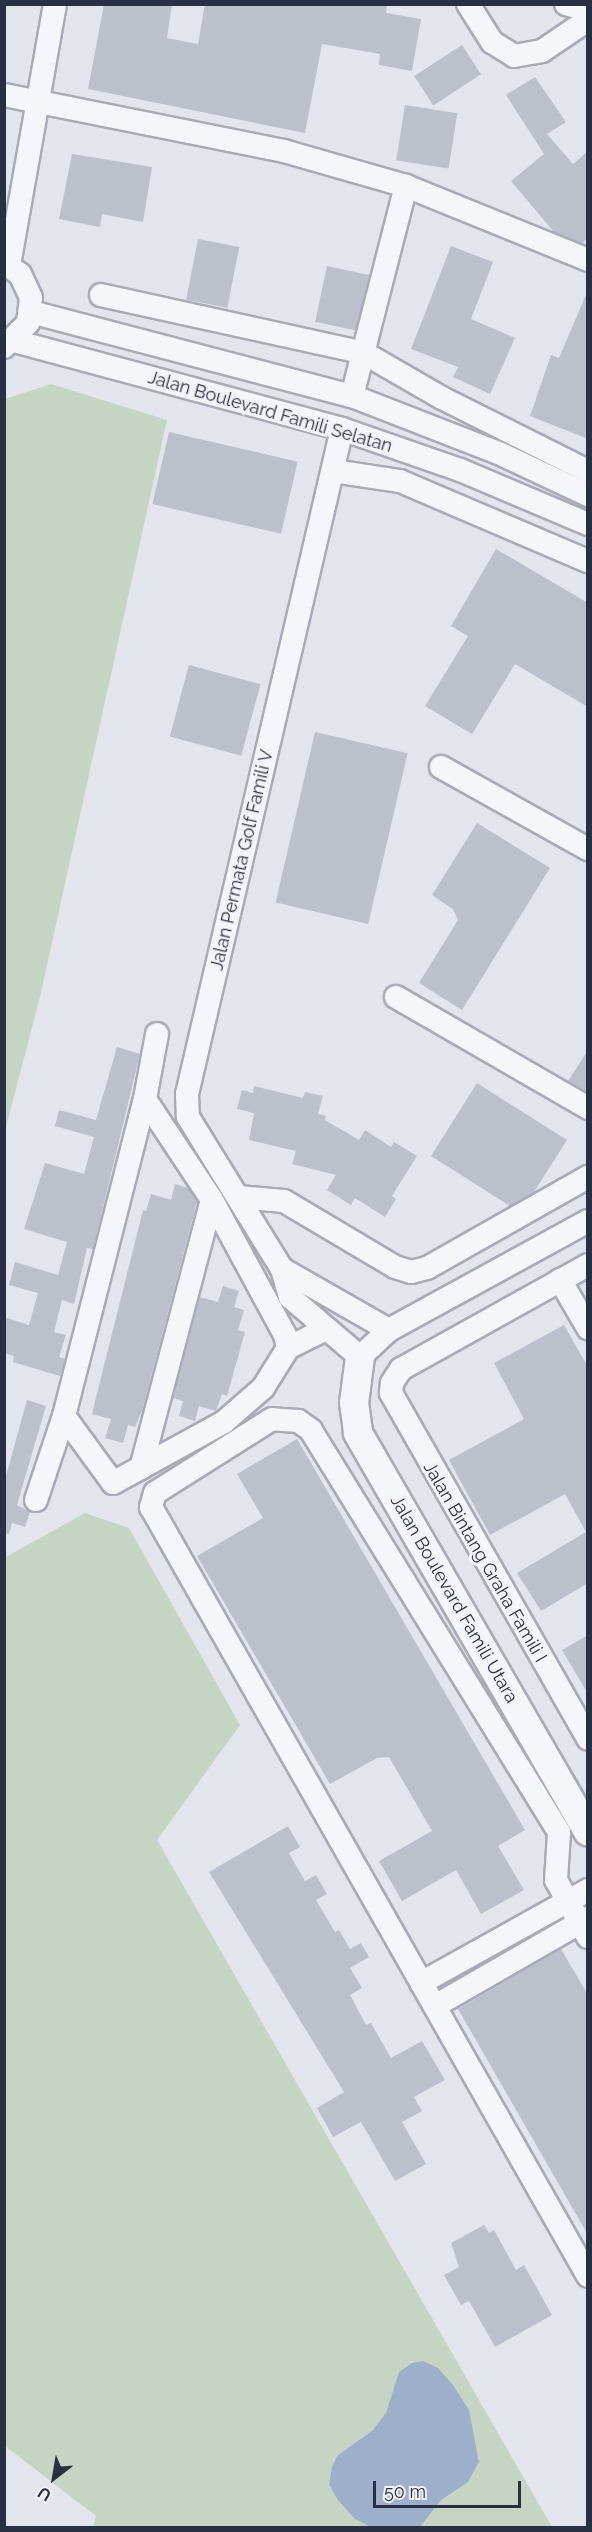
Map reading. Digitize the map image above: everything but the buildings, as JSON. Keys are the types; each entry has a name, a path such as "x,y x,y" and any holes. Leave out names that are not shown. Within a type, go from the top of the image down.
{"street":[{"path":"9,344 28,323 31,312 27,285 7,264 55,4"},
{"path":"468,4 492,42 514,56 542,51 588,20"},
{"path":"566,4 588,10"},
{"path":"4,94 284,151 406,186 588,260"},
{"path":"352,396 406,186"},
{"path":"101,295 364,353 442,398 588,471"},
{"name":"Jalan Boulevard Famili Selatan","path":"31,312 352,396 503,455 588,495"},
{"name":"Jalan Boulevard Famili Selatan","path":"9,344 342,429 460,470 588,524"},
{"name":"Jalan Permata Golf Famili V","path":"342,429 187,1094 188,1118 282,1269 290,1297 360,1357"},
{"path":"333,471 400,481 588,561"},
{"path":"441,767 588,849"},
{"path":"396,997 588,1108"},
{"path":"36,1500 64,1416 145,1099 157,1034"},
{"path":"145,1099 212,1200 278,1319 288,1348"},
{"path":"238,1197 284,1201 395,1267 411,1272 427,1268 588,1177"},
{"path":"141,1468 212,1200"},
{"path":"360,1357 389,1330 588,1221"},
{"path":"588,1265 560,1280 588,1328"},
{"name":"Jalan Permata Golf Famili V","path":"282,1269 389,1330"},
{"name":"Jalan Bintang Graha Famili I","path":"560,1280 401,1369 392,1383 393,1402 588,1739"},
{"path":"64,1416 113,1483 243,1409 263,1388 288,1348 326,1329"},
{"name":"Jalan Boulevard Famili Utara","path":"360,1357 354,1403 358,1433 588,1831"},
{"path":"435,2006 585,1926 567,1901 555,1872 559,1832 311,1430 298,1420 272,1419 154,1493 151,1507 588,2276"},
{"path":"421,1983 588,1890"}],"green space":[{"path":"51,384 167,420 40,997 5,1131 5,399"},
{"path":"85,1513 129,1528 240,1725 157,1840 552,2527 93,2527 96,2516 5,2446 4,1558"}],"water":[{"path":"423,2361 438,2368 453,2385 469,2410 479,2462 468,2482 441,2500 420,2527 371,2527 355,2519 338,2500 329,2485 332,2467 337,2456 373,2430 386,2413 399,2372 412,2363"}]}
